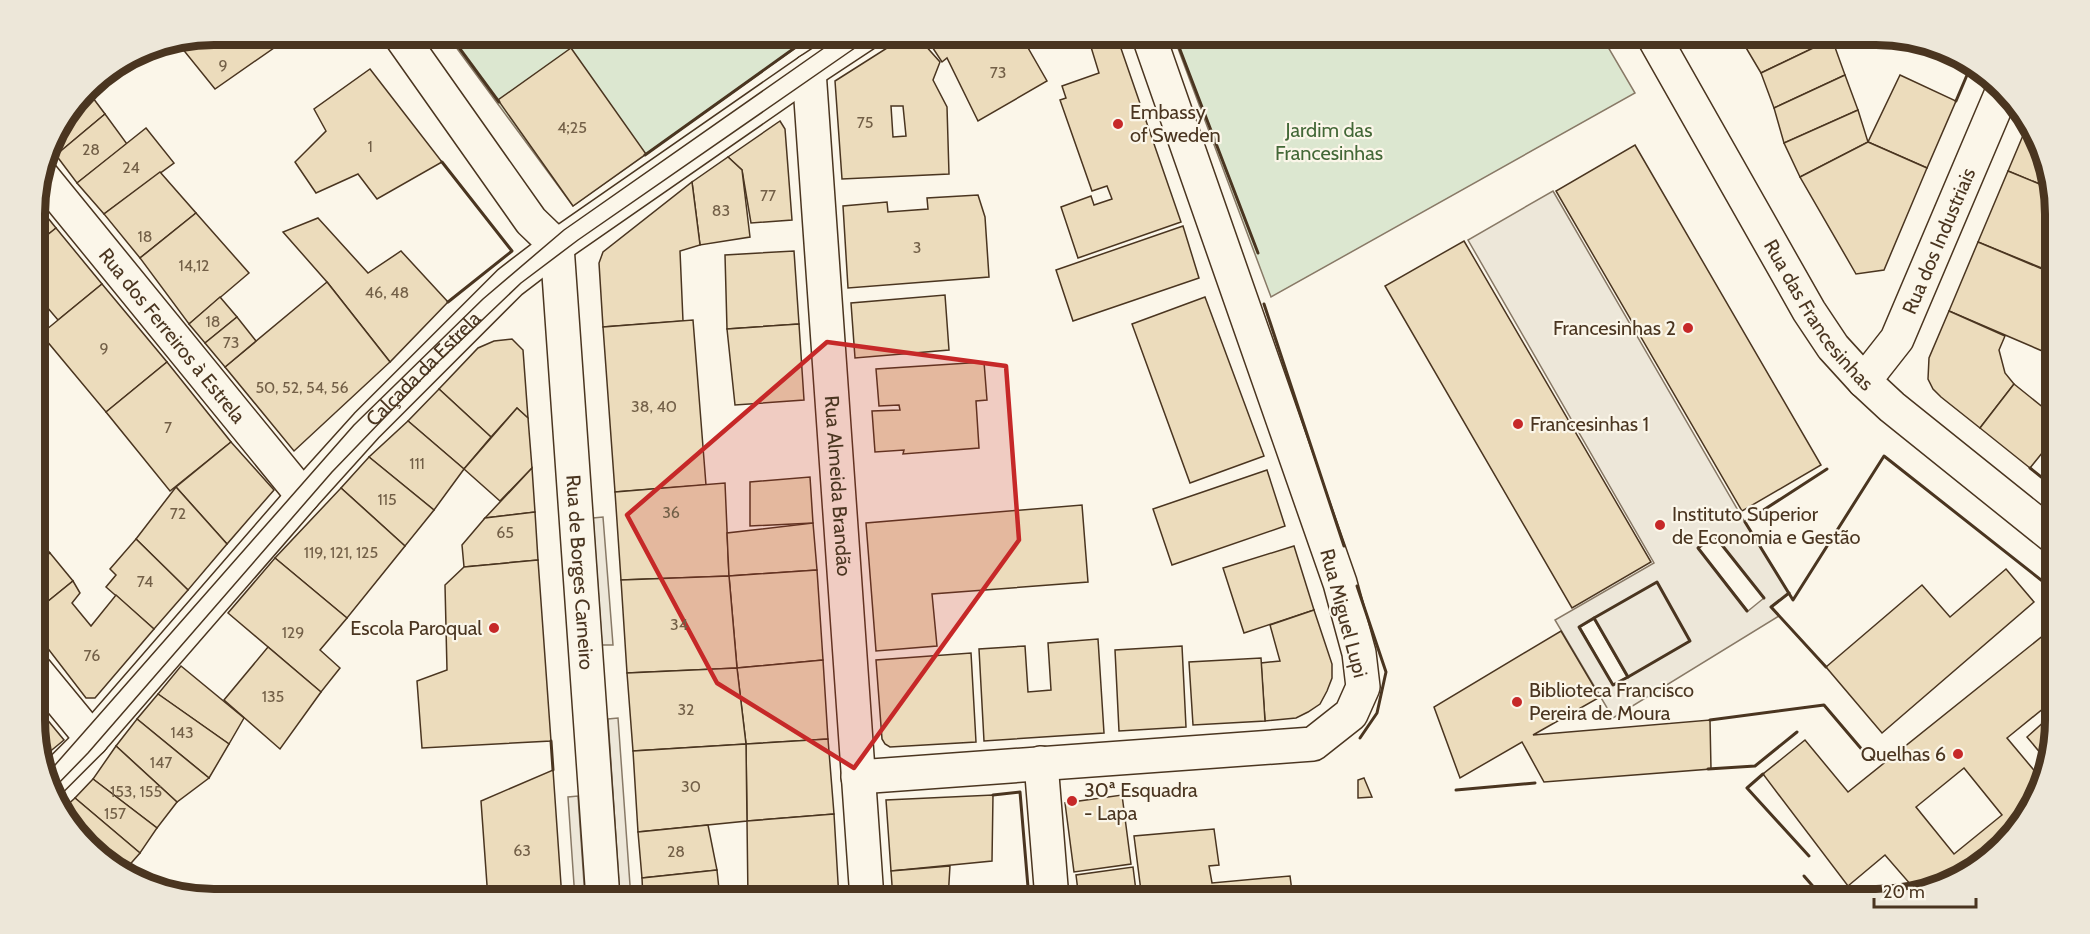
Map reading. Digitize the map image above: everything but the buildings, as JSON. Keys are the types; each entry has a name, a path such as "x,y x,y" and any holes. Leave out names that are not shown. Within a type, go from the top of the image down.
{"street":[{"path":"407,45 531,221 557,246"},
{"name":"Calçada da Estrela","path":"55,776 92,739 366,425 510,282 557,246 848,45"},
{"name":"Rua Miguel Lupi","path":"858,777 1313,744 1351,714 1363,687 1359,654 1340,584 1152,45"},
{"name":"Rua das Francesinhas","path":"1658,45 1809,311 1833,347 1863,381 1892,407 2045,530"},
{"name":"Rua Almeida Brandão","path":"808,71 866,889"},
{"name":"Rua dos Industriais","path":"1863,381 1897,339 1999,98"},
{"name":"Rua dos Ferreiros à Estrela","path":"48,183 303,496"},
{"name":"Rua de Borges Carneiro","path":"557,246 602,889"},
{"path":"45,682 92,739"},
{"path":"1041,762 1051,889"}],"highlighted area":[{"path":"827,342 1006,366 1019,540 854,768 717,683 627,515"}],"green space":[{"path":"454,45 800,45 573,206"},
{"name":"Jardim das Francesinhas","path":"1177,45 1607,45 1635,93 1271,297"}],"shaded area":[{"path":"1553,191 1743,519 1789,593 1772,607 1779,616 1613,718 1555,620 1654,563 1468,240","holes":["1714,535 1764,598 1748,611 1698,548","1594,619 1627,677 1613,685 1580,627"]},
{"path":"603,517 613,645 602,645 593,518"},
{"path":"618,718 630,889 619,889 608,719"},
{"path":"578,796 584,889 574,889 568,797"}],"tram line":[{"path":"52,768 354,425 483,299 564,230 828,45"},
{"path":"58,784 88,753 332,472 437,363 521,283 578,240 859,45"}],"wall":[{"path":"457,45 499,102"},
{"path":"645,155 799,45"},
{"path":"1178,45 1258,253"},
{"path":"1956,101 1968,73"},
{"path":"442,162 512,251 448,302"},
{"path":"1264,304 1344,546"},
{"path":"1827,469 1745,522 1793,600 1884,456 2045,583"},
{"path":"2030,468 2045,480"},
{"path":"1747,611 1698,548 1714,535 1764,598"},
{"path":"1594,618 1657,582 1690,641 1628,677"},
{"path":"1357,586 1386,672 1377,713 1360,738"},
{"path":"1789,593 1771,607 1826,667"},
{"path":"1594,618 1628,677 1613,685 1579,627 1594,618"},
{"path":"1710,720 1824,705 1864,752"},
{"path":"1708,769 1755,766 1797,732"},
{"path":"551,741 553,770"},
{"path":"1763,774 1747,788 1809,856"},
{"path":"1456,790 1535,783"},
{"path":"993,795 1020,792 1028,889"},
{"path":"1804,876 1815,889"}],"place":[{"name":"Embassy of Sweden","path":"1118,124"},
{"name":"Francesinhas 2","path":"1688,328"},
{"name":"Francesinhas 1","path":"1518,424"},
{"name":"Instituto Superior de Economia e Gestão","path":"1660,525"},
{"name":"Escola Paroqual","path":"494,628"},
{"name":"Biblioteca Francisco Pereira de Moura","path":"1517,702"},
{"name":"Quelhas 6","path":"1958,754"},
{"name":"30ª Esquadra - Lapa","path":"1072,801"}]}
